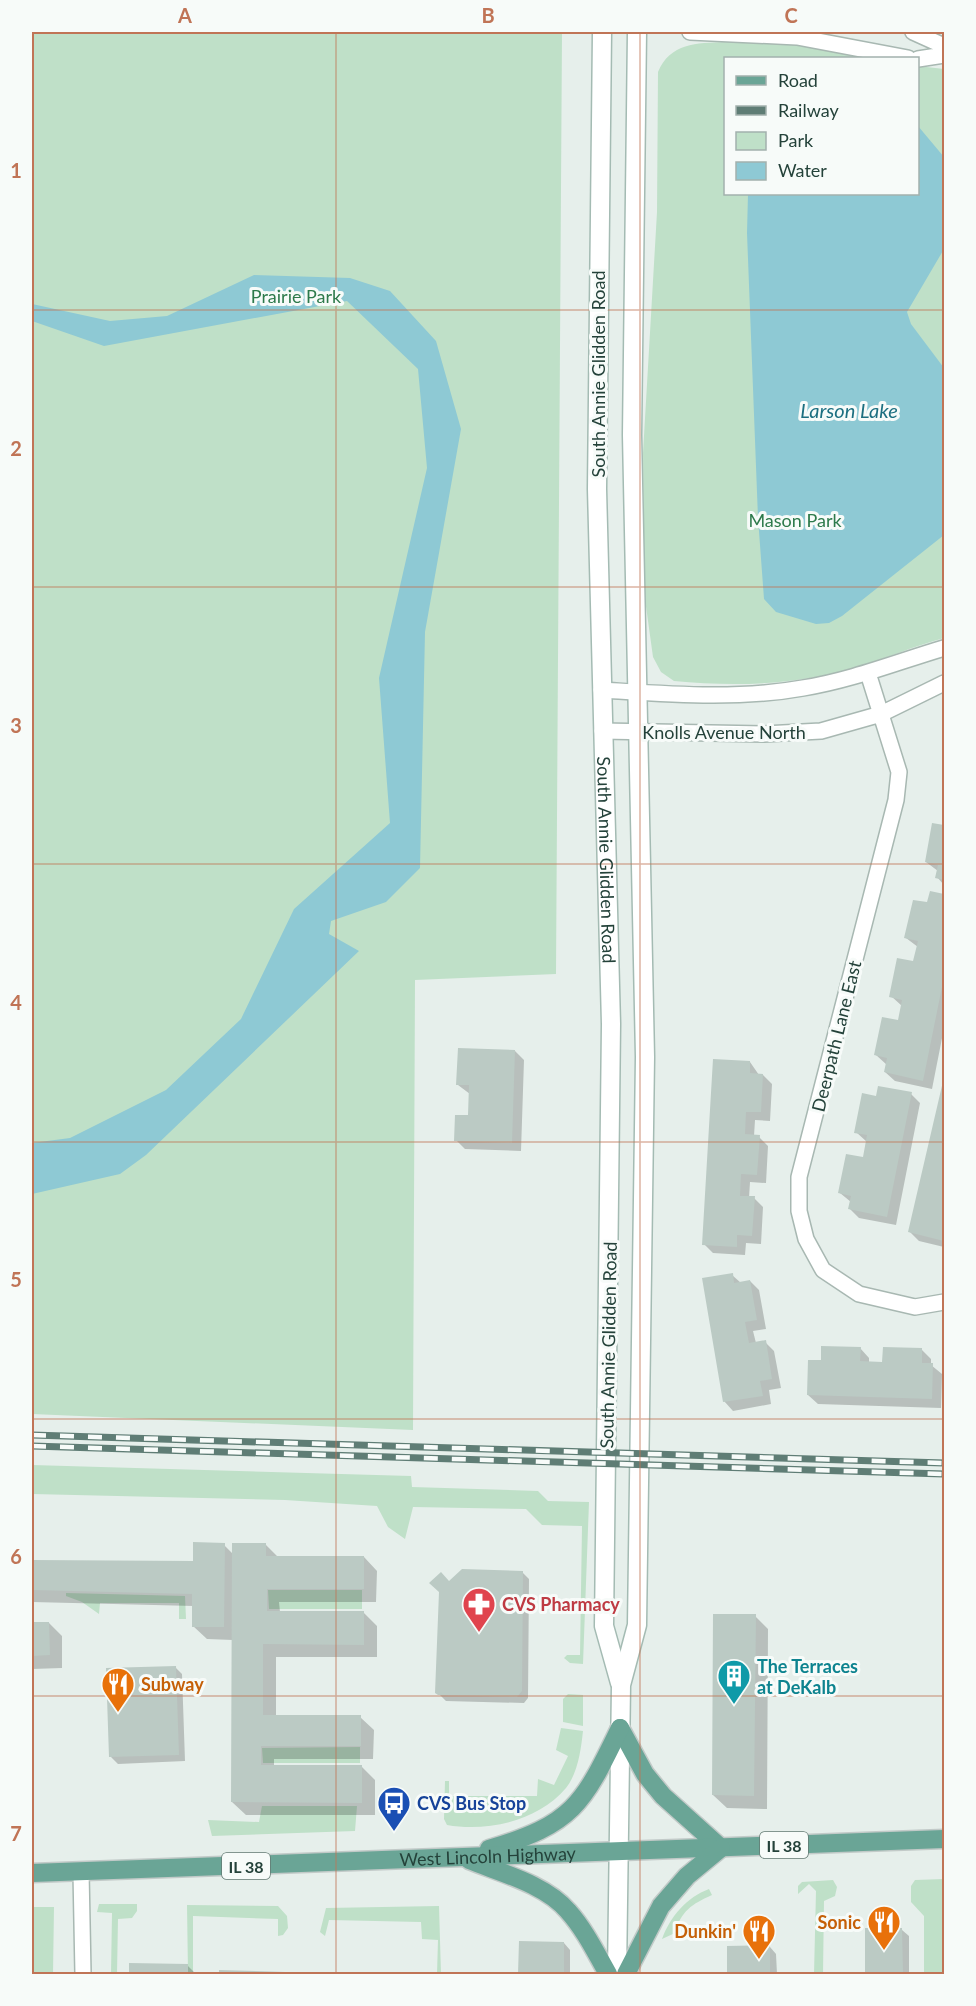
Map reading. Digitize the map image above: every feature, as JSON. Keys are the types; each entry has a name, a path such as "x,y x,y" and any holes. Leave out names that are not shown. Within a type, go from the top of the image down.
{"main road":[{"name":"South Annie Glidden Road","path":"602,32 597,433 601,690 611,1024 604,1626 621,1685"},
{"name":"South Annie Glidden Road","path":"617,1974 621,1685 637,1625 645,1057 638,692 633,571 632,435 637,32"},
{"path":"620,1728 645,1773 663,1796 722,1848 687,1876 661,1906 626,1974"},
{"path":"461,1857 519,1840 566,1816 592,1786 620,1728"},
{"name":"West Lincoln Highway","path":"32,1873 945,1839"},
{"path":"461,1857 546,1893 567,1909 585,1932 608,1974"}],"street":[{"path":"690,32 797,37 903,57"},
{"path":"913,32 945,46"},
{"path":"919,59 945,55"},
{"name":"Knolls Avenue North","path":"601,690 764,693 802,688 868,674 945,648"},
{"name":"Deerpath Lane East","path":"868,674 899,772 896,800 799,1177 799,1211 806,1239 823,1270 858,1294 915,1307 945,1302"},
{"name":"Knolls Avenue North","path":"602,731 795,734 848,725 880,714 945,683"},
{"path":"81,1872 83,1974"}],"green space":[{"name":"Prairie Park","path":"32,32 562,32 556,974 415,980 413,1430 32,1414"},
{"name":"Mason Park","path":"774,42 869,57 724,57 724,195 919,195 919,66 944,69 944,638 835,673 812,678 744,684 674,681 661,672 653,657 644,592 643,453 657,212 658,72 663,62 677,50 685,46 704,43"},
{"path":"32,1465 411,1476 412,1487 538,1491 548,1501 589,1502 583,1664 570,1663 564,1658 567,1655 580,1655 582,1526 542,1525 526,1509 413,1507 405,1539 388,1527 377,1506 285,1500 32,1494"},
{"path":"268,1590 362,1590 362,1609 269,1609"},
{"path":"66,1593 185,1596 186,1619 179,1619 179,1603 100,1603 99,1614 82,1602 66,1596"},
{"path":"568,1694 583,1695 583,1726 563,1722 563,1699"},
{"path":"561,1728 583,1731 576,1768 566,1788 555,1799 541,1809 511,1822 479,1827 447,1825 444,1819 445,1781 449,1781 449,1796 537,1796 538,1779 554,1785 568,1756 556,1750"},
{"path":"360,1747 360,1763 263,1763 262,1748"},
{"path":"262,1806 357,1806 355,1831 212,1836 208,1820 259,1822"},
{"path":"944,1879 944,1974 924,1974 924,1916 911,1902 911,1886 915,1880"},
{"path":"833,1880 837,1887 835,1896 824,1901 823,1974 814,1974 816,1891 809,1884 798,1894 798,1886 802,1882"},
{"path":"709,1889 712,1895 688,1909 680,1919 675,1933 662,1939 680,1909 694,1897"},
{"path":"99,1904 137,1904 137,1911 132,1918 118,1919 117,1974 111,1974 112,1913 97,1912"},
{"path":"187,1905 278,1906 287,1916 288,1928 283,1935 278,1936 278,1919 193,1916 193,1974 188,1974"},
{"path":"439,1906 441,1974 437,1974 438,1940 422,1939 421,1922 329,1920 325,1936 320,1932 326,1908"},
{"path":"32,1907 54,1907 53,1974 32,1974"}],"water":[{"name":"Larson Lake","path":"919,127 944,157 944,249 907,312 911,324 944,368 944,535 842,616 829,623 816,624 776,612 764,599 758,518 747,233 748,195 919,195"},
{"path":"254,275 350,278 390,291 436,341 461,429 425,632 420,868 386,902 331,921 329,934 359,951 146,1155 120,1174 32,1194 32,1143 70,1138 166,1090 241,1019 294,909 390,823 379,678 427,468 418,369 347,301 104,346 32,321 32,304 110,321 167,316"}],"building":[{"path":"932,823 944,825 944,880 935,878 938,865 925,862"},
{"path":"930,891 944,894 944,977 923,1081 884,1072 887,1058 874,1055 882,1017 898,1020 902,1000 889,997 897,958 913,961 918,941 904,938 913,900 927,902"},
{"path":"458,1048 515,1050 512,1143 454,1141 455,1115 468,1115 469,1085 456,1085"},
{"path":"713,1059 750,1061 750,1073 763,1074 761,1112 746,1112 745,1134 760,1135 757,1175 741,1174 740,1196 755,1196 752,1236 737,1235 737,1247 702,1245"},
{"path":"944,1077 944,1241 908,1232"},
{"path":"878,1086 912,1092 887,1217 848,1209 851,1196 838,1193 846,1154 863,1157 867,1135 854,1133 862,1093 876,1096"},
{"path":"733,1273 734,1283 750,1280 757,1320 745,1322 749,1343 766,1340 772,1379 760,1381 763,1396 723,1402 702,1278"},
{"path":"821,1346 861,1347 860,1361 882,1362 883,1347 922,1348 922,1363 933,1363 932,1399 807,1395 808,1360 821,1360"},
{"path":"193,1542 225,1543 224,1627 192,1627 192,1594 32,1590 32,1560 193,1561"},
{"path":"232,1543 266,1543 266,1556 364,1556 364,1589 267,1589 267,1611 364,1611 364,1645 263,1644 263,1715 361,1715 361,1746 261,1746 261,1765 362,1765 362,1803 231,1802"},
{"name":"CVS Pharmacy","path":"462,1569 523,1571 522,1691 517,1697 438,1695 435,1693 439,1592 429,1583 441,1572 449,1581"},
{"name":"The Terraces at DeKalb","path":"713,1614 756,1614 754,1796 712,1795"},
{"path":"32,1622 49,1622 50,1655 32,1656"},
{"path":"176,1666 179,1755 109,1757 106,1668"},
{"name":"Sonic","path":"865,1928 902,1928 903,1974 865,1974"},
{"path":"519,1941 564,1942 564,1974 518,1974"},
{"path":"770,1945 770,1974 727,1974 727,1946"},
{"path":"129,1963 188,1964 188,1974 129,1974"},
{"path":"219,1970 285,1972 285,1974 219,1974"}],"railway":[{"path":"32,1435 944,1463"},
{"path":"32,1446 944,1474"}],"place":[{"name":"CVS Pharmacy","path":"479,1633"},
{"name":"The Terraces at DeKalb","path":"734,1705"},
{"name":"Subway","path":"118,1713"},
{"name":"CVS Bus Stop","path":"394,1832"},
{"name":"Sonic","path":"884,1951"},
{"name":"Dunkin'","path":"759,1960"}]}
